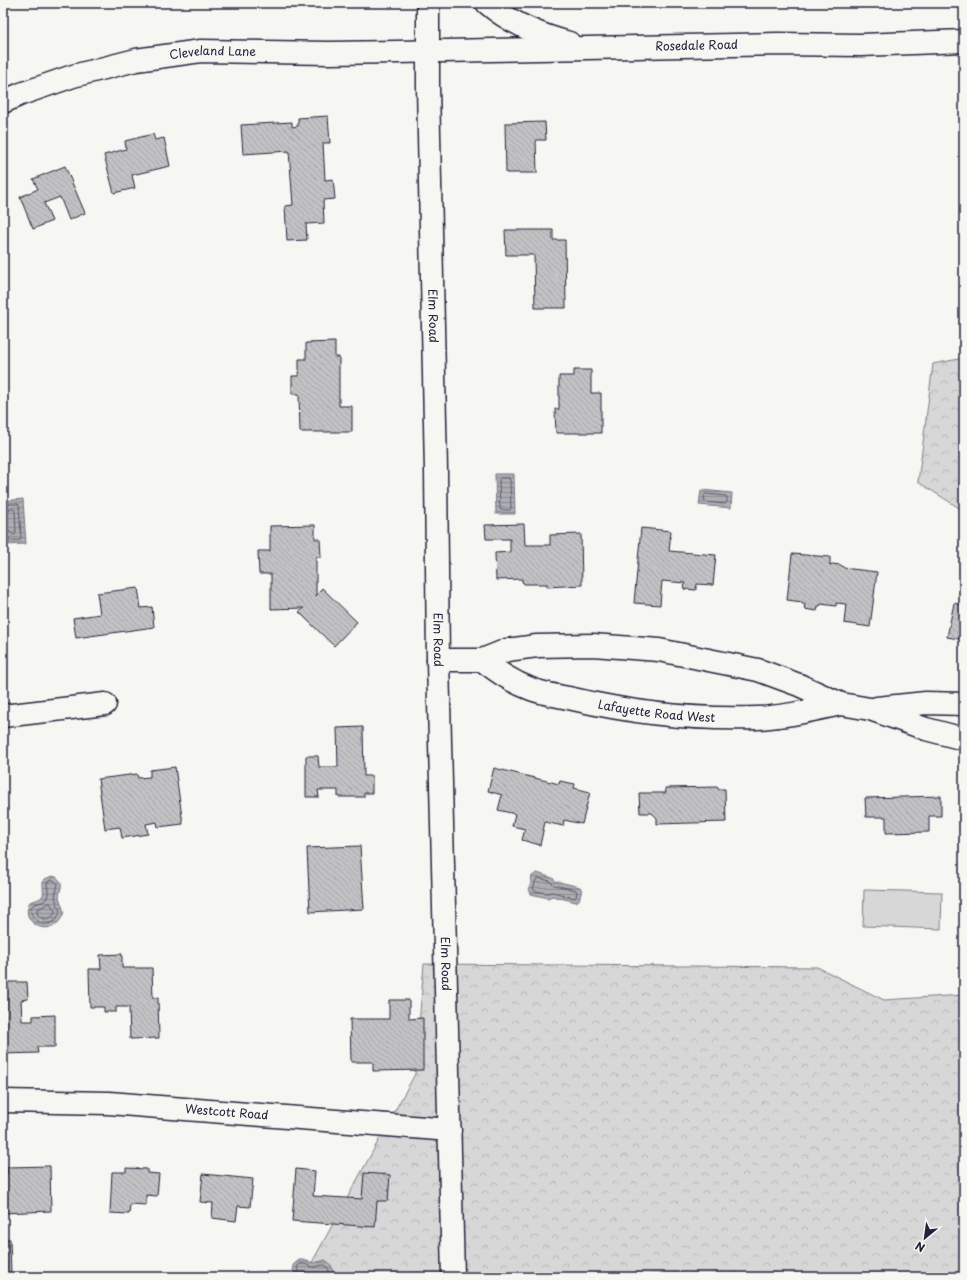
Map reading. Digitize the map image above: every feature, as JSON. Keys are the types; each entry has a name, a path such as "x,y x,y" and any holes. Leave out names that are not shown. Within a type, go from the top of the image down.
{"street":[{"name":"Elm Road","path":"428,3 428,86 436,471 438,660 453,1277"},
{"path":"487,3 512,22 530,30 550,38 591,48"},
{"name":"Rosedale Road","path":"429,51 776,44 861,45 964,41"},
{"name":"Cleveland Lane","path":"3,102 21,94 73,76 136,60 201,51 329,53 429,51"},
{"name":"Lafayette Road West","path":"438,660 482,660 507,650 537,646 593,645 659,650 758,670 799,685 841,704 870,709 926,729 964,739"},
{"name":"Lafayette Road West","path":"482,660 505,678 533,690 589,703 648,713 705,718 758,718 797,713 841,704"},
{"name":"Lafayette Road West","path":"870,709 926,703 964,704"},
{"path":"3,716 105,704"},
{"name":"Westcott Road","path":"3,1101 109,1103 450,1130"}],"green space":[{"path":"964,358 964,511 918,482 933,364"},
{"path":"864,890 942,892 941,929 863,926"},
{"path":"424,964 817,967 884,1000 964,995 964,1277 304,1277 415,1074"}],"water":[{"path":"495,474 514,474 515,514 496,514"},
{"path":"701,490 732,493 731,508 699,505"},
{"path":"23,499 26,544 5,545 3,501"},
{"path":"537,873 553,878 555,881 580,887 582,890 579,900 576,902 552,896 548,898 531,894 529,890 532,876"},
{"path":"52,876 59,879 61,884 59,897 64,912 59,921 53,926 46,928 33,923 27,910 30,902 39,899 42,896 43,882 45,879"},
{"path":"299,1260 314,1263 325,1260 332,1267 333,1272 331,1277 298,1277 294,1272 293,1265"}],"building":[{"path":"328,116 330,143 323,143 325,180 333,179 335,199 323,200 324,223 306,224 307,240 287,241 285,206 293,205 289,151 243,154 241,125 292,122 292,127 298,126 298,118"},
{"path":"545,122 546,140 536,140 537,173 506,173 505,123"},
{"path":"153,134 155,140 164,138 170,166 132,175 135,188 114,193 104,155 126,149 125,141"},
{"path":"65,166 85,213 69,220 60,197 44,203 52,221 33,229 20,197 38,189 33,179"},
{"path":"505,230 553,230 553,240 565,240 566,308 535,308 534,255 506,255"},
{"path":"335,342 335,357 339,357 339,406 352,406 352,432 300,432 299,394 292,394 292,376 299,376 299,359 306,359 306,343"},
{"path":"574,370 591,370 591,393 601,393 601,433 556,433 555,409 559,409 559,376 574,376"},
{"path":"524,524 525,545 550,545 550,535 581,534 582,585 547,587 547,584 524,584 522,579 496,580 495,553 510,552 510,539 486,539 485,525"},
{"path":"315,525 315,539 320,539 321,557 316,557 316,596 322,588 357,622 334,646 299,612 304,608 271,609 271,574 259,574 258,551 270,551 270,526"},
{"path":"641,528 671,531 669,551 716,555 713,585 697,584 696,590 684,589 685,583 662,581 660,605 634,603"},
{"path":"792,554 830,557 830,566 832,564 841,565 844,568 877,572 870,627 844,623 846,604 836,603 836,606 821,604 818,606 817,611 804,609 805,604 802,604 802,602 787,600"},
{"path":"138,588 141,608 152,607 154,627 76,638 73,618 100,614 97,593"},
{"path":"954,603 964,605 964,640 947,637"},
{"path":"363,727 364,776 372,776 372,793 364,793 364,797 338,797 338,790 318,790 319,797 306,797 306,756 318,756 319,767 338,767 337,728"},
{"path":"175,767 183,824 158,827 157,822 146,824 148,834 122,838 120,827 105,829 98,779 137,774 138,778 150,777 150,770"},
{"path":"494,768 559,784 560,781 575,784 574,788 590,792 582,824 564,820 563,826 545,822 540,845 522,840 525,829 512,826 515,814 498,810 502,795 488,791"},
{"path":"718,787 718,789 725,789 726,822 657,824 657,818 652,813 640,813 639,793 666,793 665,788"},
{"path":"941,796 941,816 929,816 929,832 886,833 886,817 866,817 865,798"},
{"path":"360,846 364,909 310,912 307,848"},
{"path":"122,954 122,968 152,968 153,998 158,998 159,1038 130,1039 129,1007 116,1007 116,1012 104,1012 104,1007 90,1007 89,969 101,969 100,955"},
{"path":"3,982 27,982 28,999 21,1000 22,1021 33,1021 33,1016 55,1015 55,1047 37,1047 38,1053 3,1054"},
{"path":"389,1000 409,1000 409,1019 423,1018 423,1070 373,1071 373,1062 351,1062 350,1019 389,1019"},
{"path":"50,1166 51,1211 3,1213 3,1174 7,1174 7,1167"},
{"path":"126,1168 147,1169 147,1173 159,1174 157,1196 146,1195 146,1205 130,1204 129,1214 110,1213 112,1172 126,1172"},
{"path":"296,1169 315,1171 313,1196 362,1199 364,1173 390,1175 388,1201 377,1201 375,1227 292,1221"},
{"path":"203,1174 253,1179 250,1207 238,1206 236,1221 212,1218 213,1203 200,1202"},
{"path":"3,1239 10,1239 11,1275 3,1275"}]}
